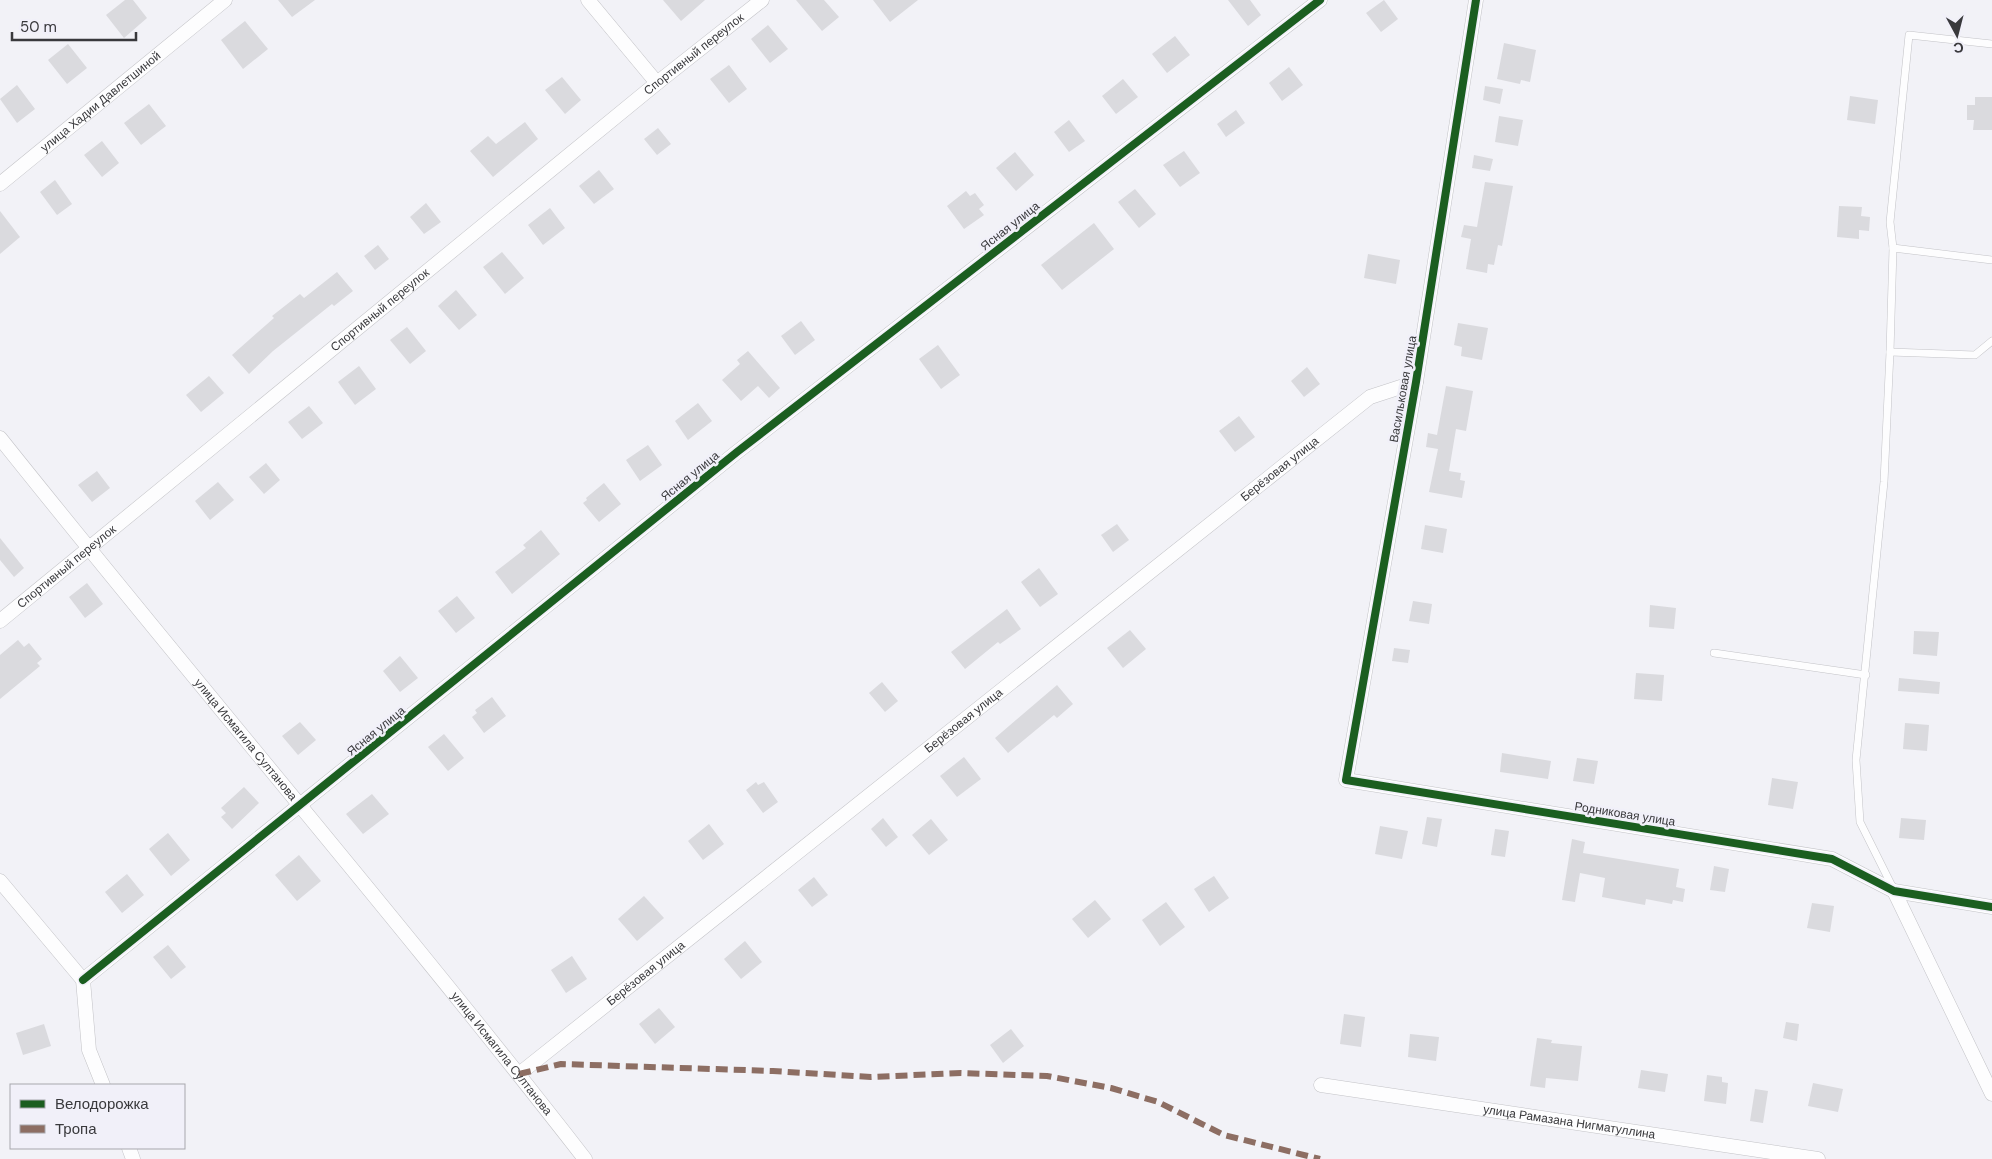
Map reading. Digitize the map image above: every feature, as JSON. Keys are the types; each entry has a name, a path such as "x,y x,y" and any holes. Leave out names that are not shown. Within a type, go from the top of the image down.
{"street":[{"name":"улица Хадии Давлетшиной","path":"0,184 225,0"},
{"path":"588,0 657,83"},
{"name":"Спортивный переулок","path":"0,621 657,83 762,0"},
{"name":"Ясная улица","path":"83,980 302,806 737,452 1320,0"},
{"name":"Васильковая улица","path":"1346,780 1416,382 1476,0"},
{"name":"Берёзовая улица","path":"519,1074 1370,397 1416,382"},
{"name":"улица Исмагила Султанова","path":"0,438 88,548 302,806 519,1074 585,1159"},
{"name":"Родниковая улица","path":"1346,780 1832,859 1894,891 1992,908"},
{"path":"0,881 83,980 89,1050 103,1084"},
{"path":"1894,891 1992,1094"},
{"name":"улица Рамазана Нигматуллина","path":"1321,1085 1818,1159"}],"lane":[{"path":"1894,891 1860,822 1856,760 1884,482 1890,352 1892,248 1890,222 1909,35 1992,44"},
{"path":"1892,248 1992,260"},
{"path":"1890,352 1975,355 1992,340"},
{"path":"1714,653 1866,675"}],"building":[{"path":"125,0 133,0 147,18 124,38 106,15"},
{"path":"278,0 315,0 292,17"},
{"path":"663,0 705,0 681,21"},
{"path":"796,0 824,0 839,17 822,31"},
{"path":"873,0 918,0 890,22"},
{"path":"1228,0 1250,0 1261,15 1248,26"},
{"path":"1384,0 1398,19 1381,32 1366,13"},
{"path":"245,21 268,49 243,69 221,40"},
{"path":"768,25 788,49 770,63 751,39"},
{"path":"1175,36 1190,55 1167,73 1152,54"},
{"path":"1504,43 1536,50 1530,82 1521,80 1520,84 1497,79"},
{"path":"68,44 87,68 67,84 48,60"},
{"path":"729,65 747,89 729,103 710,79"},
{"path":"1289,67 1303,85 1282,101 1269,83"},
{"path":"562,77 581,100 565,114 545,90"},
{"path":"1123,79 1138,97 1116,114 1102,96"},
{"path":"17,85 35,109 17,123 0,99"},
{"path":"1485,86 1503,89 1500,104 1483,100"},
{"path":"1850,96 1878,100 1875,124 1847,120"},
{"path":"1975,97 1992,97 1992,130 1973,130 1974,120 1967,120 1967,105 1975,105"},
{"path":"149,104 166,126 141,145 124,123"},
{"path":"1236,110 1245,123 1226,137 1217,124"},
{"path":"1499,116 1523,120 1518,146 1495,142"},
{"path":"1069,120 1085,141 1069,152 1054,132"},
{"path":"525,122 538,139 493,177 470,151 488,136 496,144"},
{"path":"658,128 671,144 657,155 644,139"},
{"path":"102,141 119,163 102,177 84,155"},
{"path":"1184,151 1200,173 1180,187 1163,165"},
{"path":"1015,152 1034,175 1016,191 996,168"},
{"path":"1474,155 1493,159 1490,171 1472,168"},
{"path":"599,170 614,189 594,204 579,186"},
{"path":"55,180 72,204 57,215 40,192"},
{"path":"1485,182 1513,186 1502,246 1498,245 1494,265 1488,264 1487,273 1466,269 1471,239 1461,237 1464,225 1477,227"},
{"path":"1135,189 1156,214 1139,228 1118,202"},
{"path":"966,191 970,196 975,193 984,205 979,209 984,215 964,229 947,206"},
{"path":"426,203 441,222 424,234 410,217"},
{"path":"1839,206 1862,207 1861,216 1870,217 1869,231 1859,230 1859,239 1837,237"},
{"path":"550,208 565,228 543,245 528,225"},
{"path":"0,211 20,237 0,254"},
{"path":"1094,223 1114,249 1062,290 1041,265"},
{"path":"378,245 389,259 375,270 364,256"},
{"path":"502,252 524,278 505,294 483,267"},
{"path":"1368,254 1400,260 1396,284 1364,278"},
{"path":"337,272 353,291 334,306 332,304 273,351 249,374 232,355 274,318 272,316 300,294 304,298"},
{"path":"456,290 477,315 459,330 438,306"},
{"path":"801,321 815,340 795,355 781,336"},
{"path":"1458,323 1488,328 1482,360 1461,356 1462,347 1454,345"},
{"path":"407,327 426,351 410,364 390,340"},
{"path":"938,345 960,375 941,389 919,359"},
{"path":"748,351 780,388 769,398 758,386 741,401 722,380 740,364 737,360"},
{"path":"359,366 376,389 355,405 338,382"},
{"path":"1307,367 1320,384 1304,397 1291,381"},
{"path":"209,376 224,393 201,412 186,395"},
{"path":"1446,386 1473,391 1466,431 1456,429 1449,471 1461,473 1460,480 1465,481 1462,498 1429,492 1438,449 1426,447 1428,433 1437,435"},
{"path":"698,403 712,421 688,440 675,421"},
{"path":"309,406 323,423 302,439 288,422"},
{"path":"1239,416 1255,437 1235,452 1219,431"},
{"path":"648,445 662,465 640,481 626,460"},
{"path":"266,463 280,480 264,494 249,477"},
{"path":"97,471 110,488 92,502 78,485"},
{"path":"218,482 234,500 210,520 195,501"},
{"path":"604,483 621,504 599,522 583,503 587,500 586,498"},
{"path":"1117,524 1129,540 1113,552 1101,535"},
{"path":"1425,525 1447,529 1443,553 1421,549"},
{"path":"541,530 560,554 512,594 495,572 526,548 523,545"},
{"path":"0,538 24,568 14,577 0,560"},
{"path":"1039,568 1058,594 1040,607 1021,582"},
{"path":"87,583 103,604 85,618 69,597"},
{"path":"457,596 475,618 456,633 438,611"},
{"path":"1413,601 1432,604 1429,624 1409,621"},
{"path":"1650,605 1676,608 1674,629 1649,627"},
{"path":"1007,609 1021,629 1000,644 998,642 965,669 951,652"},
{"path":"1130,630 1146,649 1123,668 1107,648"},
{"path":"1914,631 1939,632 1937,656 1913,654"},
{"path":"18,640 24,647 29,643 42,659 37,663 40,666 0,699 0,655"},
{"path":"1394,648 1410,650 1408,663 1392,661"},
{"path":"400,656 418,678 400,692 383,671"},
{"path":"1636,673 1664,675 1662,701 1634,699"},
{"path":"1899,678 1940,682 1939,694 1898,691"},
{"path":"882,682 898,701 885,712 869,693"},
{"path":"1057,685 1073,704 1057,718 1054,715 1008,753 995,738"},
{"path":"492,697 506,716 484,733 472,717 477,713 475,710"},
{"path":"300,722 316,740 298,755 282,736"},
{"path":"1905,723 1929,725 1927,751 1903,749"},
{"path":"444,734 464,758 448,771 428,747"},
{"path":"1502,753 1551,761 1548,779 1500,772"},
{"path":"964,757 981,779 957,797 940,776"},
{"path":"1577,758 1598,761 1594,784 1573,781"},
{"path":"1772,778 1798,782 1793,809 1768,805"},
{"path":"756,782 758,785 764,782 778,802 763,813 746,790"},
{"path":"244,787 259,803 232,829 221,817 226,813 221,808"},
{"path":"372,794 389,814 363,834 346,814"},
{"path":"1427,817 1442,819 1437,847 1422,844"},
{"path":"883,818 898,837 886,847 871,829"},
{"path":"1901,818 1926,820 1924,840 1899,838"},
{"path":"931,819 948,840 929,855 912,835"},
{"path":"709,824 724,844 703,860 688,841"},
{"path":"1380,826 1408,831 1402,859 1375,854"},
{"path":"1495,829 1509,831 1505,857 1491,855"},
{"path":"168,833 190,860 171,876 149,849"},
{"path":"1572,839 1585,842 1583,853 1679,869 1676,887 1685,889 1683,902 1673,900 1672,904 1646,899 1645,905 1602,897 1605,878 1580,873 1575,902 1562,900"},
{"path":"299,855 321,881 297,901 275,875"},
{"path":"1714,866 1729,869 1725,892 1710,890"},
{"path":"127,874 144,895 122,913 105,892"},
{"path":"1214,876 1229,898 1209,912 1194,889"},
{"path":"814,877 828,895 812,907 798,890"},
{"path":"644,896 664,918 637,941 618,919"},
{"path":"1095,900 1111,919 1088,938 1072,919"},
{"path":"1166,902 1185,927 1160,946 1142,920"},
{"path":"1812,903 1834,906 1830,932 1807,928"},
{"path":"745,941 762,962 741,979 724,959"},
{"path":"168,945 186,967 171,979 153,957"},
{"path":"572,956 587,979 566,993 551,970"},
{"path":"659,1008 675,1027 655,1044 639,1024"},
{"path":"1344,1014 1365,1017 1361,1047 1340,1044"},
{"path":"1786,1022 1799,1024 1797,1041 1783,1038"},
{"path":"44,1024 51,1046 23,1055 16,1033"},
{"path":"1011,1029 1024,1046 1003,1063 990,1045"},
{"path":"1410,1034 1439,1037 1436,1061 1408,1057"},
{"path":"1537,1038 1552,1040 1551,1043 1582,1046 1578,1081 1546,1078 1545,1088 1530,1086"},
{"path":"1641,1070 1668,1074 1665,1092 1638,1088"},
{"path":"1707,1075 1722,1077 1722,1082 1728,1083 1726,1104 1704,1101"},
{"path":"1813,1083 1843,1089 1838,1112 1808,1106"},
{"path":"1755,1089 1768,1091 1763,1123 1750,1121"}],"marked path":[{"path":"519,1074 561,1064 773,1071 871,1077 961,1073 1047,1076 1111,1088 1158,1102 1224,1135 1320,1159"}],"cycle path":[{"path":"83,980 737,452 1320,0"},
{"path":"1476,0 1416,382 1346,780 1832,859 1894,891 1992,907"}]}
